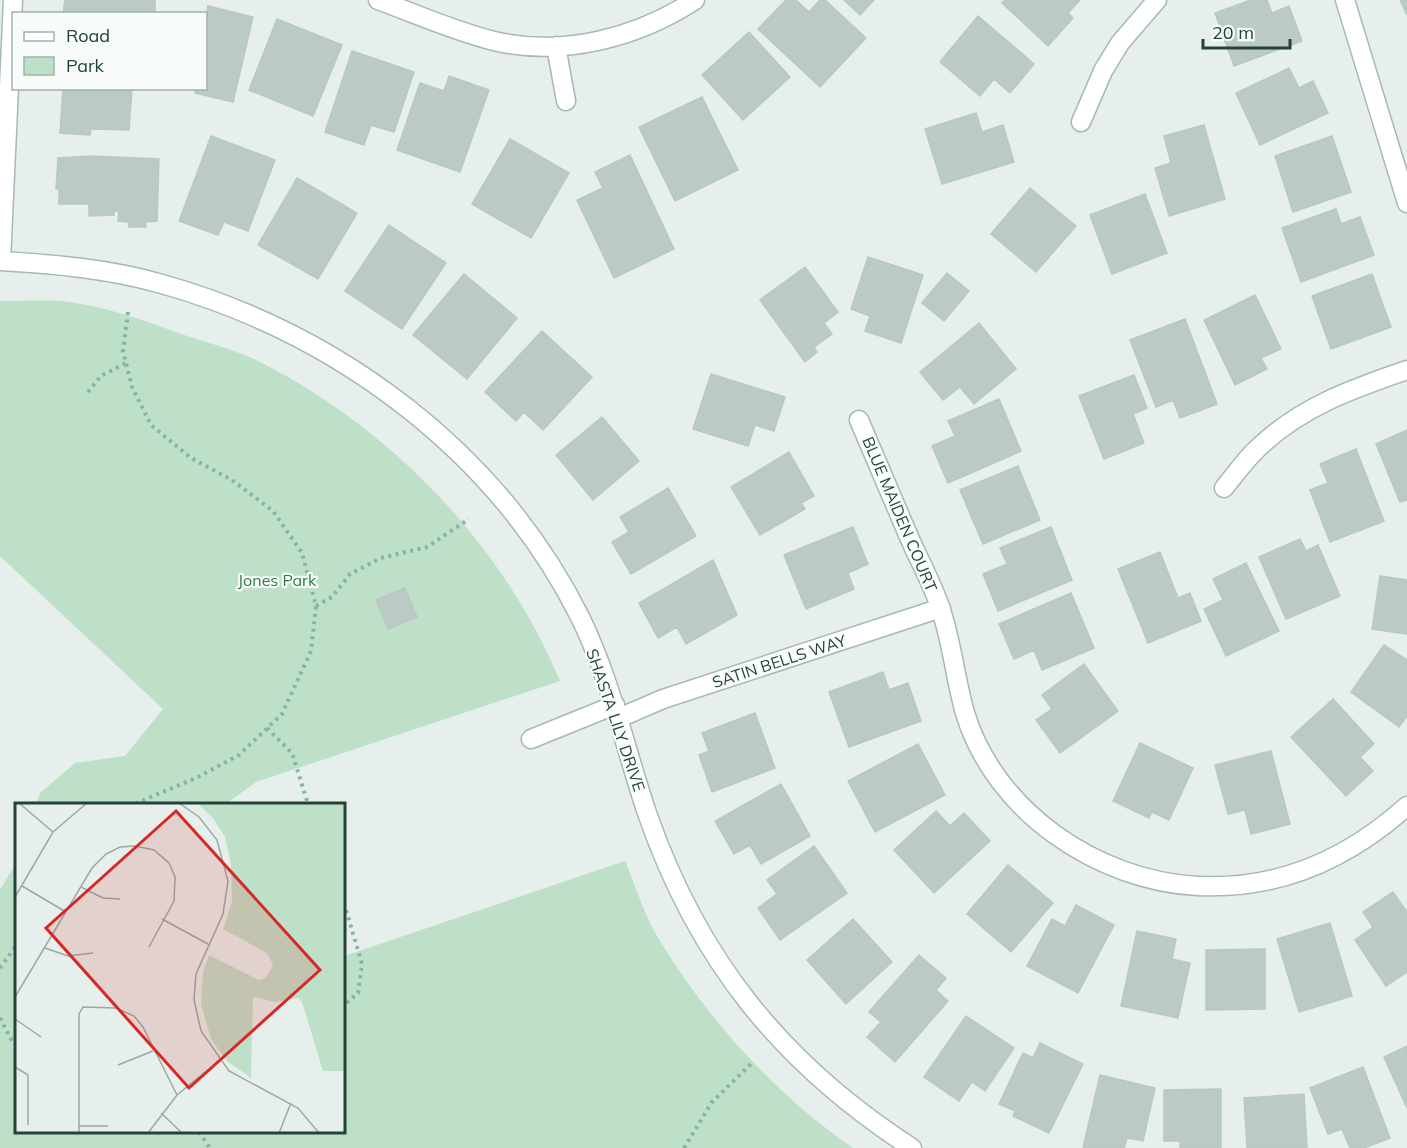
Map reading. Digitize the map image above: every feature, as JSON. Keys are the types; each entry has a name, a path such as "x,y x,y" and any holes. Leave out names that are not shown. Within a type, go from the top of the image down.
{"street":[{"path":"378,0 466,33 496,41 556,46 591,43 622,35 653,24 695,0"},
{"path":"1081,122 1108,62 1120,43 1157,0"},
{"path":"1345,0 1401,164 1407,203"},
{"path":"1,261 12,22"},
{"path":"556,46 566,101"},
{"name":"SHASTA LILY DRIVE","path":"1,261 57,265 159,283 225,303 289,331 351,367 407,407 458,453 526,531 580,619 617,712 647,811 669,870 697,926 730,979 769,1029 813,1074 836,1095 912,1148"},
{"path":"1224,488 1256,450 1306,410 1335,395 1407,370"},
{"name":"BLUE MAIDEN COURT","path":"860,420 941,608 966,714 995,771 1037,820 1090,857 1119,870 1182,885 1246,885 1278,879 1336,857 1365,840 1407,806"},
{"name":"SATIN BELLS WAY","path":"531,739 663,699 941,608"}],"path":[{"path":"128,312 123,351 132,387 151,425 191,458 232,480 273,511 302,553 316,606 311,651 282,714 239,755 196,778 136,803"},
{"path":"88,392 100,376 126,363"},
{"path":"316,606 332,597 350,574 381,558 428,547 469,519"},
{"path":"267,728 292,753 308,803"},
{"path":"345,906 362,964 358,993 345,1004"},
{"path":"0,968 15,947"},
{"path":"0,1018 15,1040"},
{"path":"684,1148 712,1102 752,1064"},
{"path":"200,1133 210,1148"}],"green space":[{"name":"Jones Park","path":"0,301 59,301 88,305 121,313 243,354 310,390 356,422 399,457 439,496 476,539 508,584 536,631 560,681 256,782 227,803 36,803 40,793 75,763 125,756 163,709 0,556"},
{"path":"625,861 655,932 679,971 722,1028 797,1105 853,1148 0,1148 0,890 15,865 15,1133 345,1133 345,956"}],"building":[{"path":"65,0 155,0 155,12 63,12"},
{"path":"786,0 796,0 809,12 820,0 825,0 866,38 820,87 758,29"},
{"path":"844,0 874,0 860,15"},
{"path":"1005,0 1080,0 1068,13 1073,18 1048,46 1002,3"},
{"path":"1251,0 1267,0 1272,13 1289,6 1302,41 1234,66 1215,13"},
{"path":"1400,0 1407,0 1407,15"},
{"path":"208,6 253,17 233,102 195,93 195,90 207,90"},
{"path":"978,16 1034,64 1010,93 994,79 980,96 940,62"},
{"path":"277,19 342,45 313,116 249,90"},
{"path":"749,32 790,77 743,120 702,75"},
{"path":"352,51 414,72 394,132 371,125 364,145 325,132"},
{"path":"1289,68 1299,88 1313,81 1328,113 1260,145 1236,93"},
{"path":"449,76 489,90 460,172 397,150 420,83 444,91"},
{"path":"63,90 132,90 129,130 91,129 90,135 60,133"},
{"path":"702,97 738,170 675,201 639,127"},
{"path":"976,113 982,132 1003,125 1014,162 942,184 925,129"},
{"path":"1204,125 1225,199 1169,216 1155,168 1171,163 1164,136"},
{"path":"211,136 275,160 248,231 224,222 218,235 179,221"},
{"path":"1332,136 1351,192 1293,212 1275,156"},
{"path":"510,139 569,173 531,238 472,204"},
{"path":"630,155 674,249 614,278 577,200 603,188 595,172"},
{"path":"91,156 159,159 157,221 145,222 146,227 129,227 129,222 118,221 119,211 114,211 114,215 89,216 89,204 59,204 59,189 56,189 58,158"},
{"path":"297,178 357,213 318,279 258,245"},
{"path":"1030,188 1076,226 1036,272 991,234"},
{"path":"1145,194 1167,253 1112,274 1090,215"},
{"path":"1336,209 1341,224 1360,217 1374,255 1301,282 1282,228"},
{"path":"389,225 446,263 402,329 345,291"},
{"path":"868,257 923,275 901,343 865,331 870,316 851,309"},
{"path":"805,267 838,312 824,323 832,334 814,347 817,352 805,362 760,300"},
{"path":"947,273 969,291 944,321 922,303"},
{"path":"464,274 517,318 467,379 413,335"},
{"path":"1372,274 1391,327 1331,349 1312,296"},
{"path":"1255,295 1281,349 1261,358 1267,369 1235,385 1204,320"},
{"path":"1185,319 1217,404 1180,418 1173,400 1156,407 1130,340"},
{"path":"979,323 1016,369 974,404 960,387 943,400 920,372"},
{"path":"542,331 592,377 543,430 524,412 516,421 485,392"},
{"path":"711,374 785,397 774,431 755,425 748,446 693,429"},
{"path":"1134,375 1147,408 1133,414 1144,443 1104,459 1079,396"},
{"path":"999,399 1021,451 948,483 932,446 955,436 948,421"},
{"path":"602,417 639,461 593,500 556,455"},
{"path":"1407,430 1407,500 1400,502 1376,444"},
{"path":"1356,449 1384,521 1330,542 1310,490 1328,483 1320,464"},
{"path":"789,452 814,496 801,503 805,509 760,535 731,487"},
{"path":"1018,466 1040,520 983,544 960,490"},
{"path":"668,488 696,536 631,574 612,542 629,532 620,517"},
{"path":"853,527 868,564 848,573 854,589 806,609 784,555"},
{"path":"1051,527 1072,580 998,611 983,574 1007,564 1000,548"},
{"path":"1300,539 1306,551 1318,545 1340,596 1286,619 1259,557"},
{"path":"1160,552 1178,598 1190,593 1201,621 1148,643 1118,569"},
{"path":"713,560 737,615 686,644 677,627 658,638 639,603"},
{"path":"1246,563 1279,631 1226,656 1204,609 1223,600 1213,579"},
{"path":"1380,576 1407,580 1407,634 1372,629"},
{"path":"405,588 417,617 388,629 376,600"},
{"path":"1071,593 1094,648 1042,670 1034,650 1014,659 999,624"},
{"path":"1384,645 1407,660 1407,716 1399,727 1351,692"},
{"path":"1084,664 1118,711 1060,753 1036,720 1052,709 1042,695"},
{"path":"883,672 889,690 908,683 921,721 849,747 829,692"},
{"path":"1333,699 1374,744 1360,757 1373,771 1346,796 1291,737"},
{"path":"755,713 775,768 712,792 699,755 709,751 702,733"},
{"path":"1140,743 1193,768 1169,820 1152,812 1149,818 1113,801"},
{"path":"918,744 945,795 875,832 848,781"},
{"path":"1271,751 1290,824 1251,834 1245,810 1228,814 1215,765"},
{"path":"781,784 810,836 761,864 750,845 734,854 715,821"},
{"path":"936,811 950,826 964,813 990,841 934,893 894,850"},
{"path":"814,846 847,893 780,940 758,908 777,894 767,880"},
{"path":"1008,865 1053,903 1011,952 967,914"},
{"path":"1393,892 1407,912 1407,972 1386,986 1355,940 1373,927 1363,912"},
{"path":"1076,905 1114,925 1078,993 1027,966 1052,919 1065,926"},
{"path":"853,919 892,962 846,1004 807,960"},
{"path":"1330,923 1352,996 1299,1012 1277,939"},
{"path":"1137,931 1176,939 1172,959 1190,963 1178,1018 1121,1006"},
{"path":"1265,949 1265,1009 1206,1010 1206,950"},
{"path":"919,955 946,978 936,990 948,1001 895,1062 867,1037 881,1022 869,1012"},
{"path":"966,1016 1014,1048 985,1091 972,1082 959,1101 924,1077"},
{"path":"1040,1043 1083,1064 1049,1133 1013,1116 1015,1111 999,1104 1023,1053 1033,1058"},
{"path":"1407,1046 1407,1108 1384,1057"},
{"path":"1363,1067 1390,1138 1364,1148 1350,1148 1342,1129 1328,1134 1310,1088"},
{"path":"1100,1075 1155,1088 1143,1141 1127,1138 1124,1148 1083,1148"},
{"path":"1221,1089 1221,1148 1180,1148 1180,1141 1164,1141 1164,1090"},
{"path":"1304,1094 1307,1148 1247,1148 1244,1098"}]}
